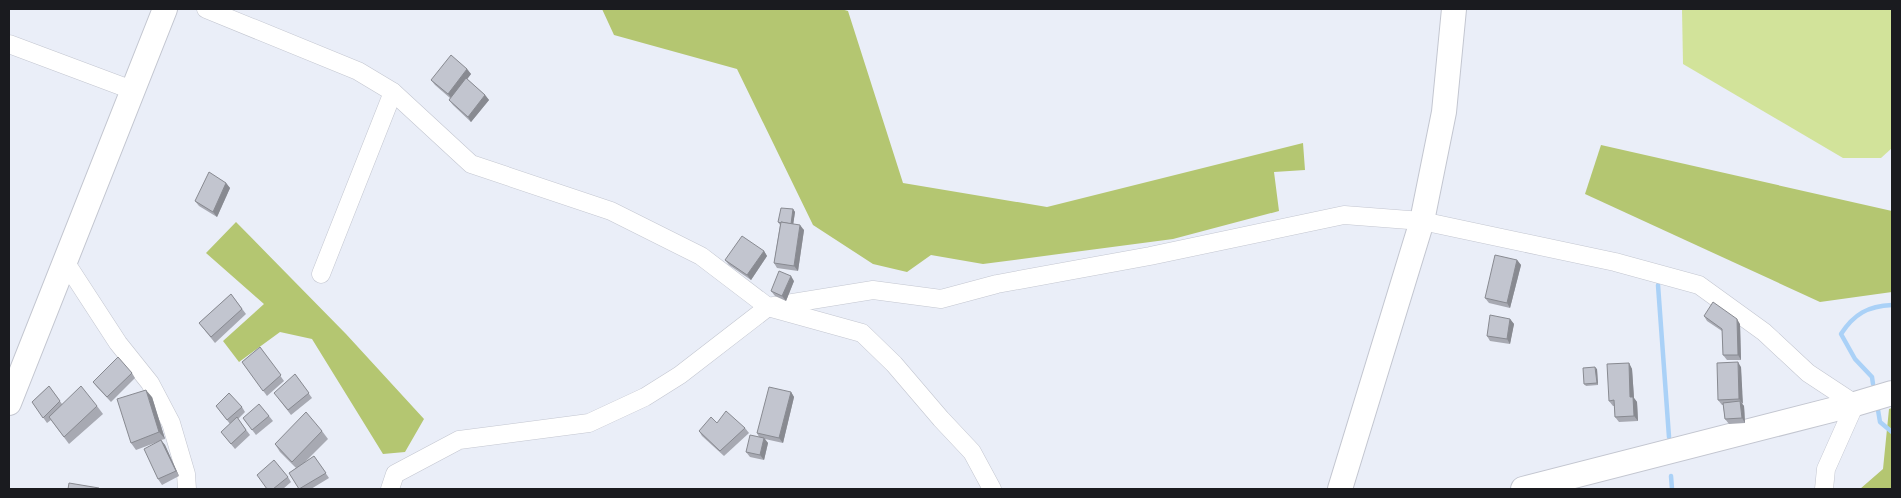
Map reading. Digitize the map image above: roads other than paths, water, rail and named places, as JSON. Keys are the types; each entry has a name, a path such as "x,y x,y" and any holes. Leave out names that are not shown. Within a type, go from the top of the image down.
{"street":[{"path":"9,402 164,9"},
{"path":"206,9 358,71 393,92 471,164 611,212 701,256 768,308 862,333 894,364 940,419 972,452 992,489"},
{"path":"1340,489 1422,221 1444,112 1454,9"},
{"path":"9,44 132,90"},
{"path":"321,274 393,92"},
{"path":"390,489 395,474 459,440 589,423 645,397 680,375 768,308 873,290 941,299 997,284 1150,256 1344,215 1422,221 1615,262 1699,285 1764,332 1808,373 1855,404"},
{"path":"64,260 118,343 150,383 171,423 186,474 187,489"},
{"path":"1522,489 1892,393"},
{"path":"1824,489 1826,469 1855,404"}],"waterway":[{"path":"1658,285 1669,437"},
{"path":"1873,384 1872,377 1855,359 1841,334 1851,321 1862,312 1876,307 1892,305"},
{"path":"1878,410 1880,422 1892,432"},
{"path":"1671,476 1672,489"}]}
